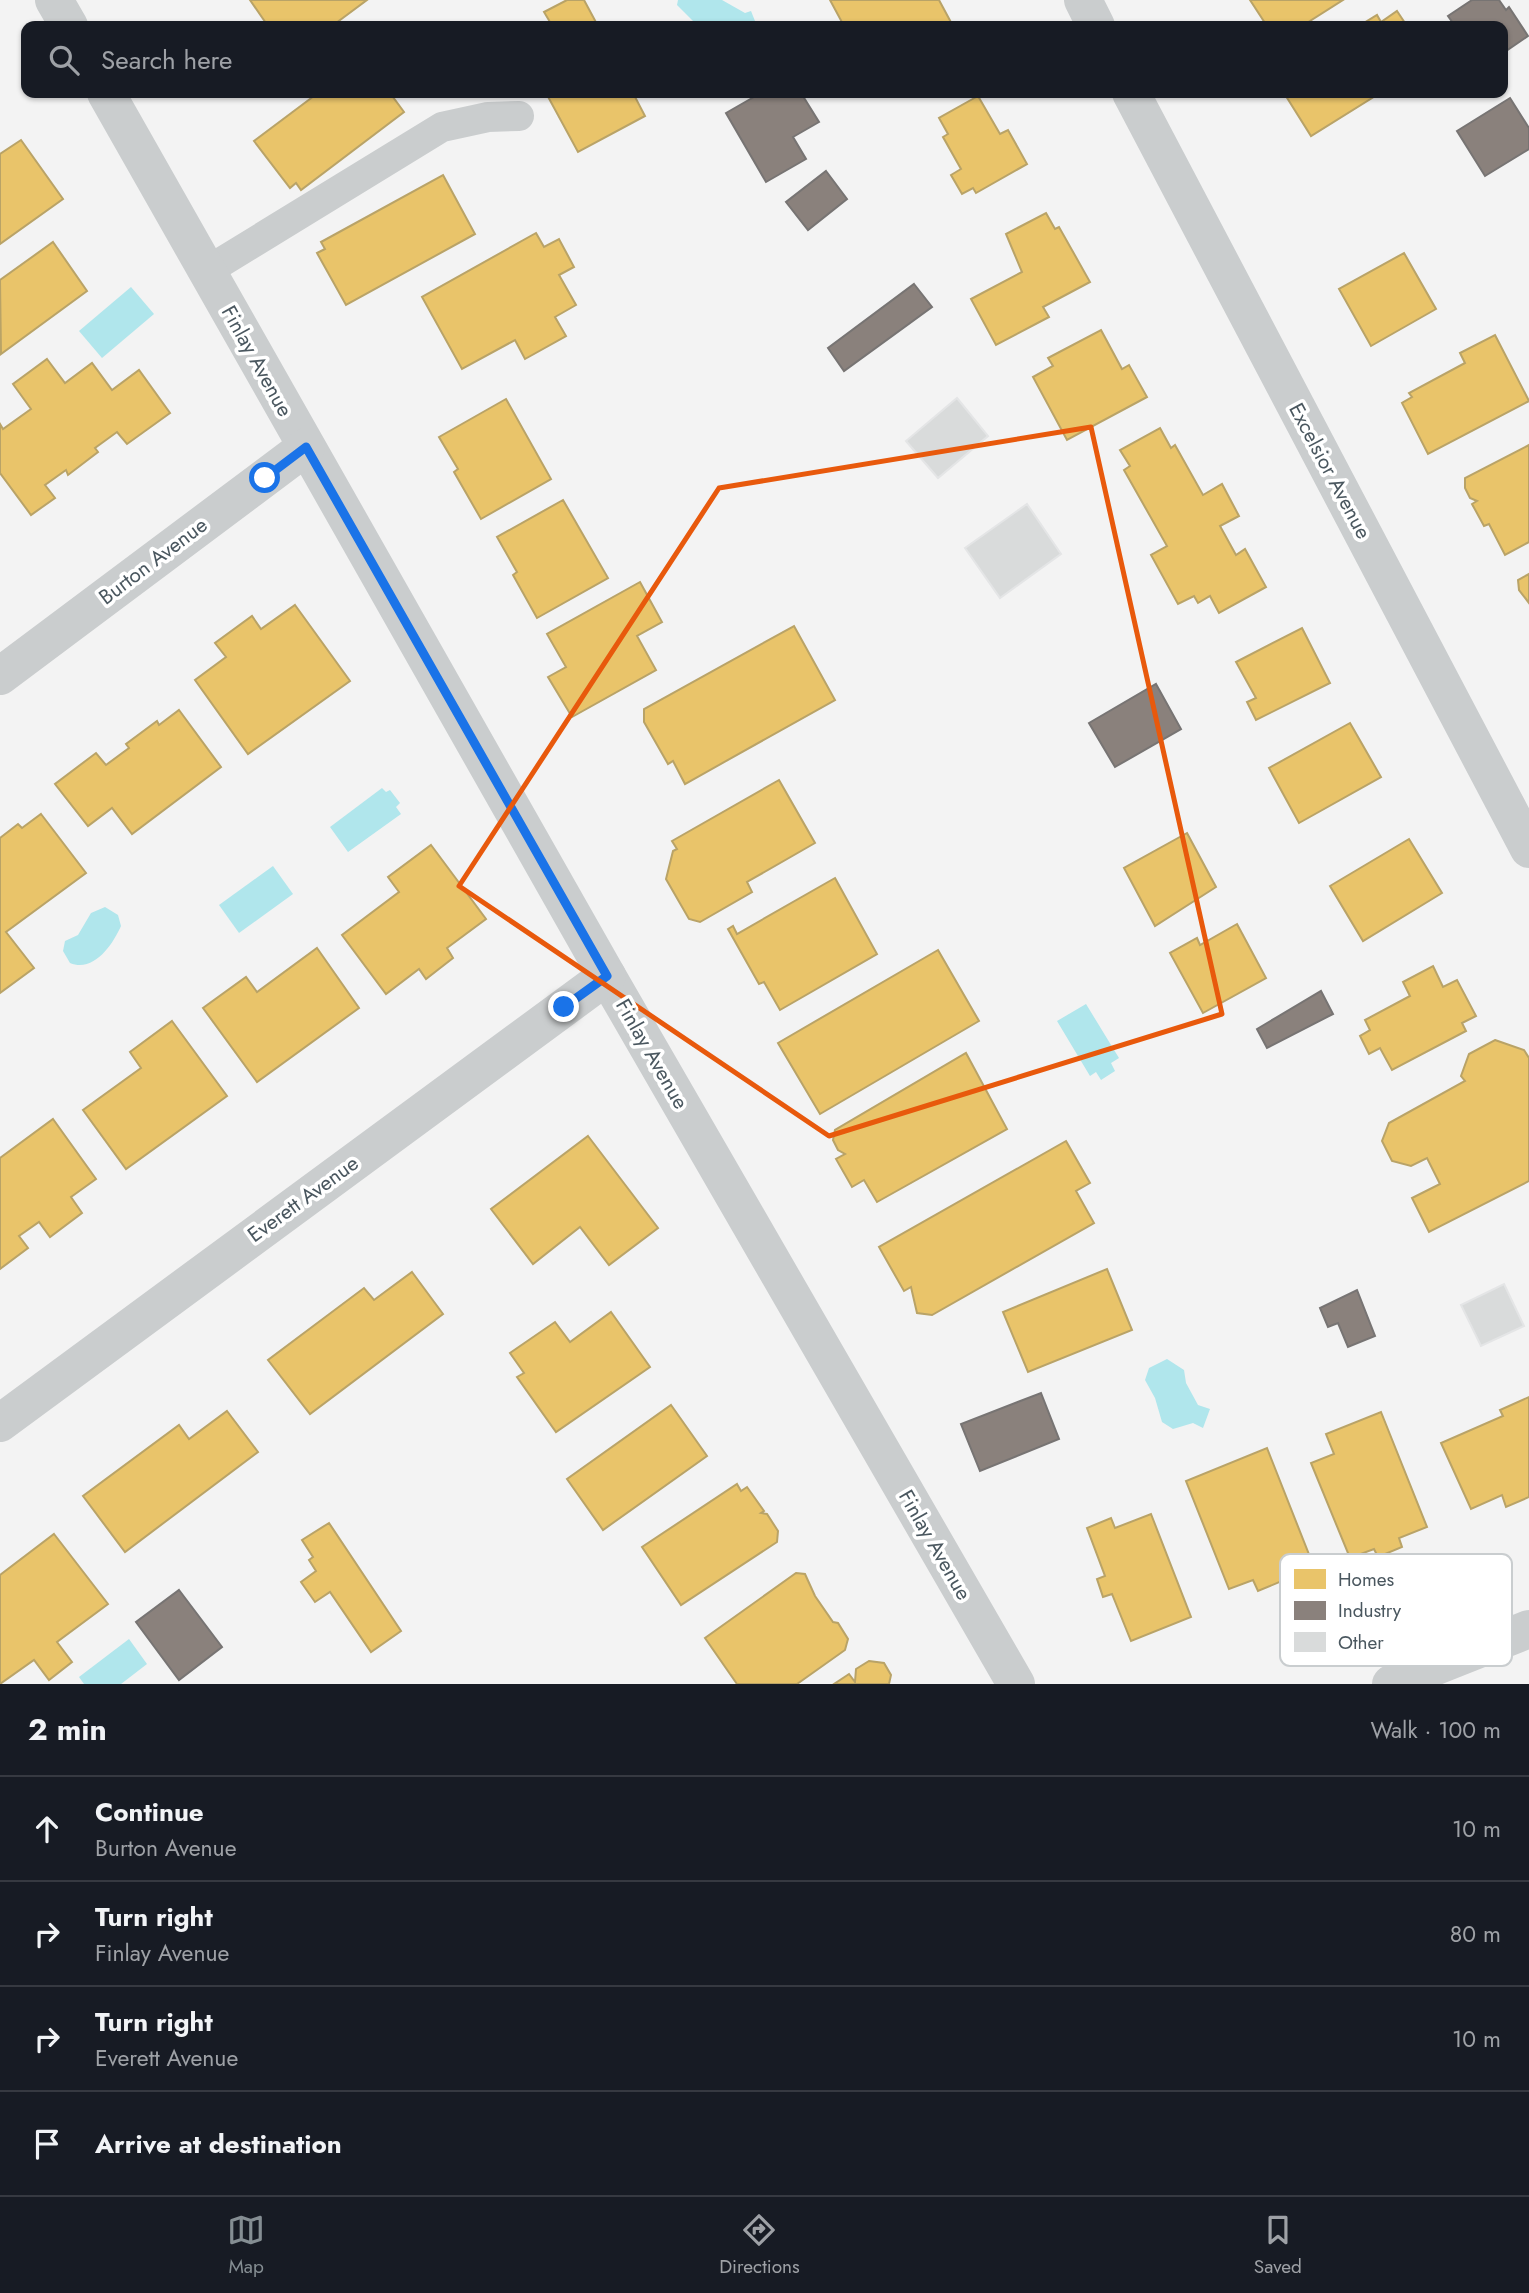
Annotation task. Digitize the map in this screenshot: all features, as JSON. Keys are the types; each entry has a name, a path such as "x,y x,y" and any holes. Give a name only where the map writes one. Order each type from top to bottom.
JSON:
{"street":[{"path":"54,0 66,21"},
{"path":"1083,0 1094,21"},
{"name":"Finlay Avenue","path":"109,98 607,976 1016,1684"},
{"name":"Excelsior Avenue","path":"1134,98 1529,849"},
{"name":"Burton Avenue","path":"0,676 306,447"},
{"name":"Everett Avenue","path":"0,1423 607,976"},
{"path":"1512,1636 1529,1629"},
{"path":"1391,1684 1436,1666"}],"lane":[{"path":"206,271 442,127 488,117 519,116"}],"highlighted area":[{"path":"1091,427 1222,1014 829,1136 459,886 719,488"}],"water":[{"path":"678,0 722,0 745,13 751,11 755,21 693,21 677,5"},
{"path":"131,287 154,314 102,358 79,331"},
{"path":"382,788 386,792 390,790 400,803 396,807 401,814 348,852 330,827"},
{"path":"273,866 293,894 239,933 219,905"},
{"path":"105,907 118,915 121,926 113,941 95,960 79,965 70,963 63,951 65,941 78,935 91,913"},
{"path":"1086,1004 1119,1058 1111,1063 1115,1071 1101,1080 1096,1072 1090,1076 1057,1021"},
{"path":"1167,1359 1184,1370 1186,1383 1198,1405 1210,1409 1203,1428 1193,1423 1173,1429 1162,1422 1155,1398 1145,1380 1149,1368"},
{"path":"129,1639 147,1664 121,1684 84,1684 79,1677"}],"building: Homes":[{"path":"250,0 367,0 339,21 265,21"},
{"path":"567,0 584,0 595,21 549,21 544,12"},
{"path":"830,0 939,0 950,21 841,21"},
{"path":"1250,0 1343,0 1310,21 1264,21"},
{"path":"1397,11 1404,21 1382,21"},
{"path":"1377,15 1380,21 1367,21"},
{"path":"311,98 394,98 404,112 301,190 296,183 290,188 254,141"},
{"path":"549,98 636,98 645,116 578,152"},
{"path":"979,98 1000,134 1008,130 1027,164 976,193 973,188 962,194 951,175 961,169 943,137 948,134 939,118"},
{"path":"1287,98 1372,98 1311,136"},
{"path":"21,140 63,199 0,244 0,154"},
{"path":"443,175 475,234 346,305 317,253 325,249 321,242"},
{"path":"1046,213 1055,229 1059,227 1090,282 1043,307 1049,317 996,345 971,299 1022,272 1006,234"},
{"path":"536,233 544,247 559,239 574,267 559,275 576,305 555,317 566,336 525,359 515,340 462,369 422,297"},
{"path":"53,242 87,291 1,354 0,280"},
{"path":"1404,253 1436,309 1371,346 1339,289"},
{"path":"1101,330 1122,369 1129,365 1147,397 1067,440 1033,377 1053,366 1048,358"},
{"path":"1495,335 1529,401 1428,454 1402,403 1412,397 1409,393 1465,363 1460,353"},
{"path":"47,359 65,383 92,363 112,390 139,370 170,413 127,444 117,432 95,448 98,452 68,475 66,470 45,485 55,498 31,515 0,473 0,424 3,429 31,409 13,384"},
{"path":"506,399 551,479 481,519 454,472 458,469 439,437"},
{"path":"1160,428 1171,448 1175,445 1203,495 1222,484 1239,516 1220,526 1236,555 1245,549 1266,587 1219,613 1210,596 1198,603 1194,596 1178,604 1151,555 1167,546 1124,470 1130,466 1120,450"},
{"path":"1529,445 1529,542 1505,555 1489,524 1484,526 1472,504 1477,501 1470,498 1465,488 1465,478"},
{"path":"563,500 608,578 537,618 513,575 517,572 497,537"},
{"path":"1529,574 1529,603 1519,590 1518,580"},
{"path":"640,582 662,622 637,636 656,670 572,717 548,677 566,667 547,634"},
{"path":"295,605 350,681 248,754 195,680 226,657 215,643 252,616 261,629"},
{"path":"794,626 835,700 685,784 673,761 668,764 644,722 644,709"},
{"path":"1302,628 1330,683 1256,720 1247,702 1256,698 1236,662"},
{"path":"179,710 221,767 132,834 112,808 88,826 55,784 96,753 106,765 129,748 126,744 157,721 159,725"},
{"path":"1350,723 1381,777 1299,823 1269,768"},
{"path":"779,780 815,843 747,882 752,892 700,922 689,919 666,879 673,851 677,849 672,841"},
{"path":"41,814 86,873 6,932 34,968 0,993 0,838 18,824 22,828"},
{"path":"1187,833 1216,887 1155,926 1124,868"},
{"path":"1409,839 1442,893 1363,941 1330,886"},
{"path":"431,845 486,919 447,948 453,958 426,979 419,969 386,994 342,935 399,892 388,877"},
{"path":"835,878 877,954 780,1010 764,982 759,984 728,929 733,926 737,934"},
{"path":"1237,924 1266,978 1203,1013 1170,953 1197,938 1200,945"},
{"path":"317,948 359,1008 257,1082 203,1008 246,977 257,992"},
{"path":"938,950 979,1021 820,1114 778,1043"},
{"path":"1433,966 1443,987 1457,980 1476,1016 1462,1023 1466,1031 1392,1070 1380,1048 1369,1054 1360,1036 1370,1030 1365,1020 1410,996 1403,982"},
{"path":"172,1021 227,1096 126,1169 83,1110 141,1068 130,1052"},
{"path":"1495,1040 1524,1050 1529,1058 1529,1181 1429,1232 1412,1198 1440,1184 1427,1158 1411,1166 1392,1161 1382,1141 1389,1123 1465,1081 1461,1076 1469,1054"},
{"path":"966,1053 1007,1129 877,1202 864,1180 852,1187 836,1159 845,1154 838,1150 833,1140 835,1130"},
{"path":"53,1119 96,1179 71,1197 82,1213 50,1237 39,1222 19,1236 28,1248 0,1269 0,1158"},
{"path":"588,1136 658,1228 609,1265 580,1227 533,1264 491,1209"},
{"path":"1066,1141 1090,1183 1076,1191 1094,1223 932,1315 917,1313 911,1287 904,1291 879,1247"},
{"path":"1107,1269 1132,1330 1028,1372 1003,1312"},
{"path":"412,1272 443,1314 310,1414 268,1360 364,1288 374,1300"},
{"path":"611,1312 650,1367 556,1432 517,1377 524,1373 510,1353 555,1322 570,1342"},
{"path":"1529,1397 1529,1497 1506,1507 1502,1495 1471,1509 1441,1443 1503,1416 1500,1410"},
{"path":"671,1405 707,1456 603,1530 567,1479"},
{"path":"227,1411 258,1452 125,1552 83,1496 179,1425 189,1439"},
{"path":"1381,1412 1427,1527 1399,1538 1402,1547 1385,1554 1376,1554 1374,1549 1361,1554 1348,1554 1311,1463 1334,1454 1326,1434"},
{"path":"1267,1448 1309,1554 1280,1554 1280,1582 1258,1591 1253,1580 1229,1589 1186,1481"},
{"path":"737,1484 741,1491 747,1487 764,1511 761,1513 767,1514 778,1531 777,1542 681,1605 642,1547"},
{"path":"1151,1514 1191,1617 1131,1641 1112,1594 1103,1597 1097,1579 1105,1576 1087,1528 1111,1518 1115,1528"},
{"path":"329,1523 401,1631 371,1652 330,1592 315,1602 301,1582 316,1571 309,1560 313,1557 302,1540"},
{"path":"54,1534 108,1604 57,1642 72,1662 49,1680 34,1660 0,1684 0,1575"},
{"path":"796,1573 805,1574 815,1596 833,1622 838,1623 848,1639 845,1650 797,1684 737,1684 705,1638"},
{"path":"869,1661 884,1663 891,1675 889,1684 834,1684 849,1674 855,1682 856,1669"}],"building: Industry":[{"path":"1472,0 1499,0 1506,10 1509,7 1528,36 1508,50 1508,21 1452,21 1448,16"},
{"path":"752,98 804,98 819,122 793,137 806,159 766,182 726,113"},
{"path":"1510,98 1529,128 1529,149 1485,176 1457,131"},
{"path":"826,171 847,199 808,230 786,202"},
{"path":"914,284 932,307 844,371 828,348"},
{"path":"1156,684 1181,729 1115,767 1089,723"},
{"path":"1321,991 1333,1014 1267,1048 1257,1029"},
{"path":"1357,1290 1375,1336 1348,1347 1338,1323 1328,1327 1320,1308"},
{"path":"1041,1393 1059,1439 980,1471 961,1424"},
{"path":"179,1590 222,1647 179,1680 136,1622"}],"building: Other":[{"path":"957,398 988,436 938,478 906,441"},
{"path":"1027,504 1061,554 1000,598 965,548"},
{"path":"1504,1284 1524,1326 1481,1346 1461,1305"}],"route":[{"path":"265,478 306,447 607,976 564,1007"}]}
